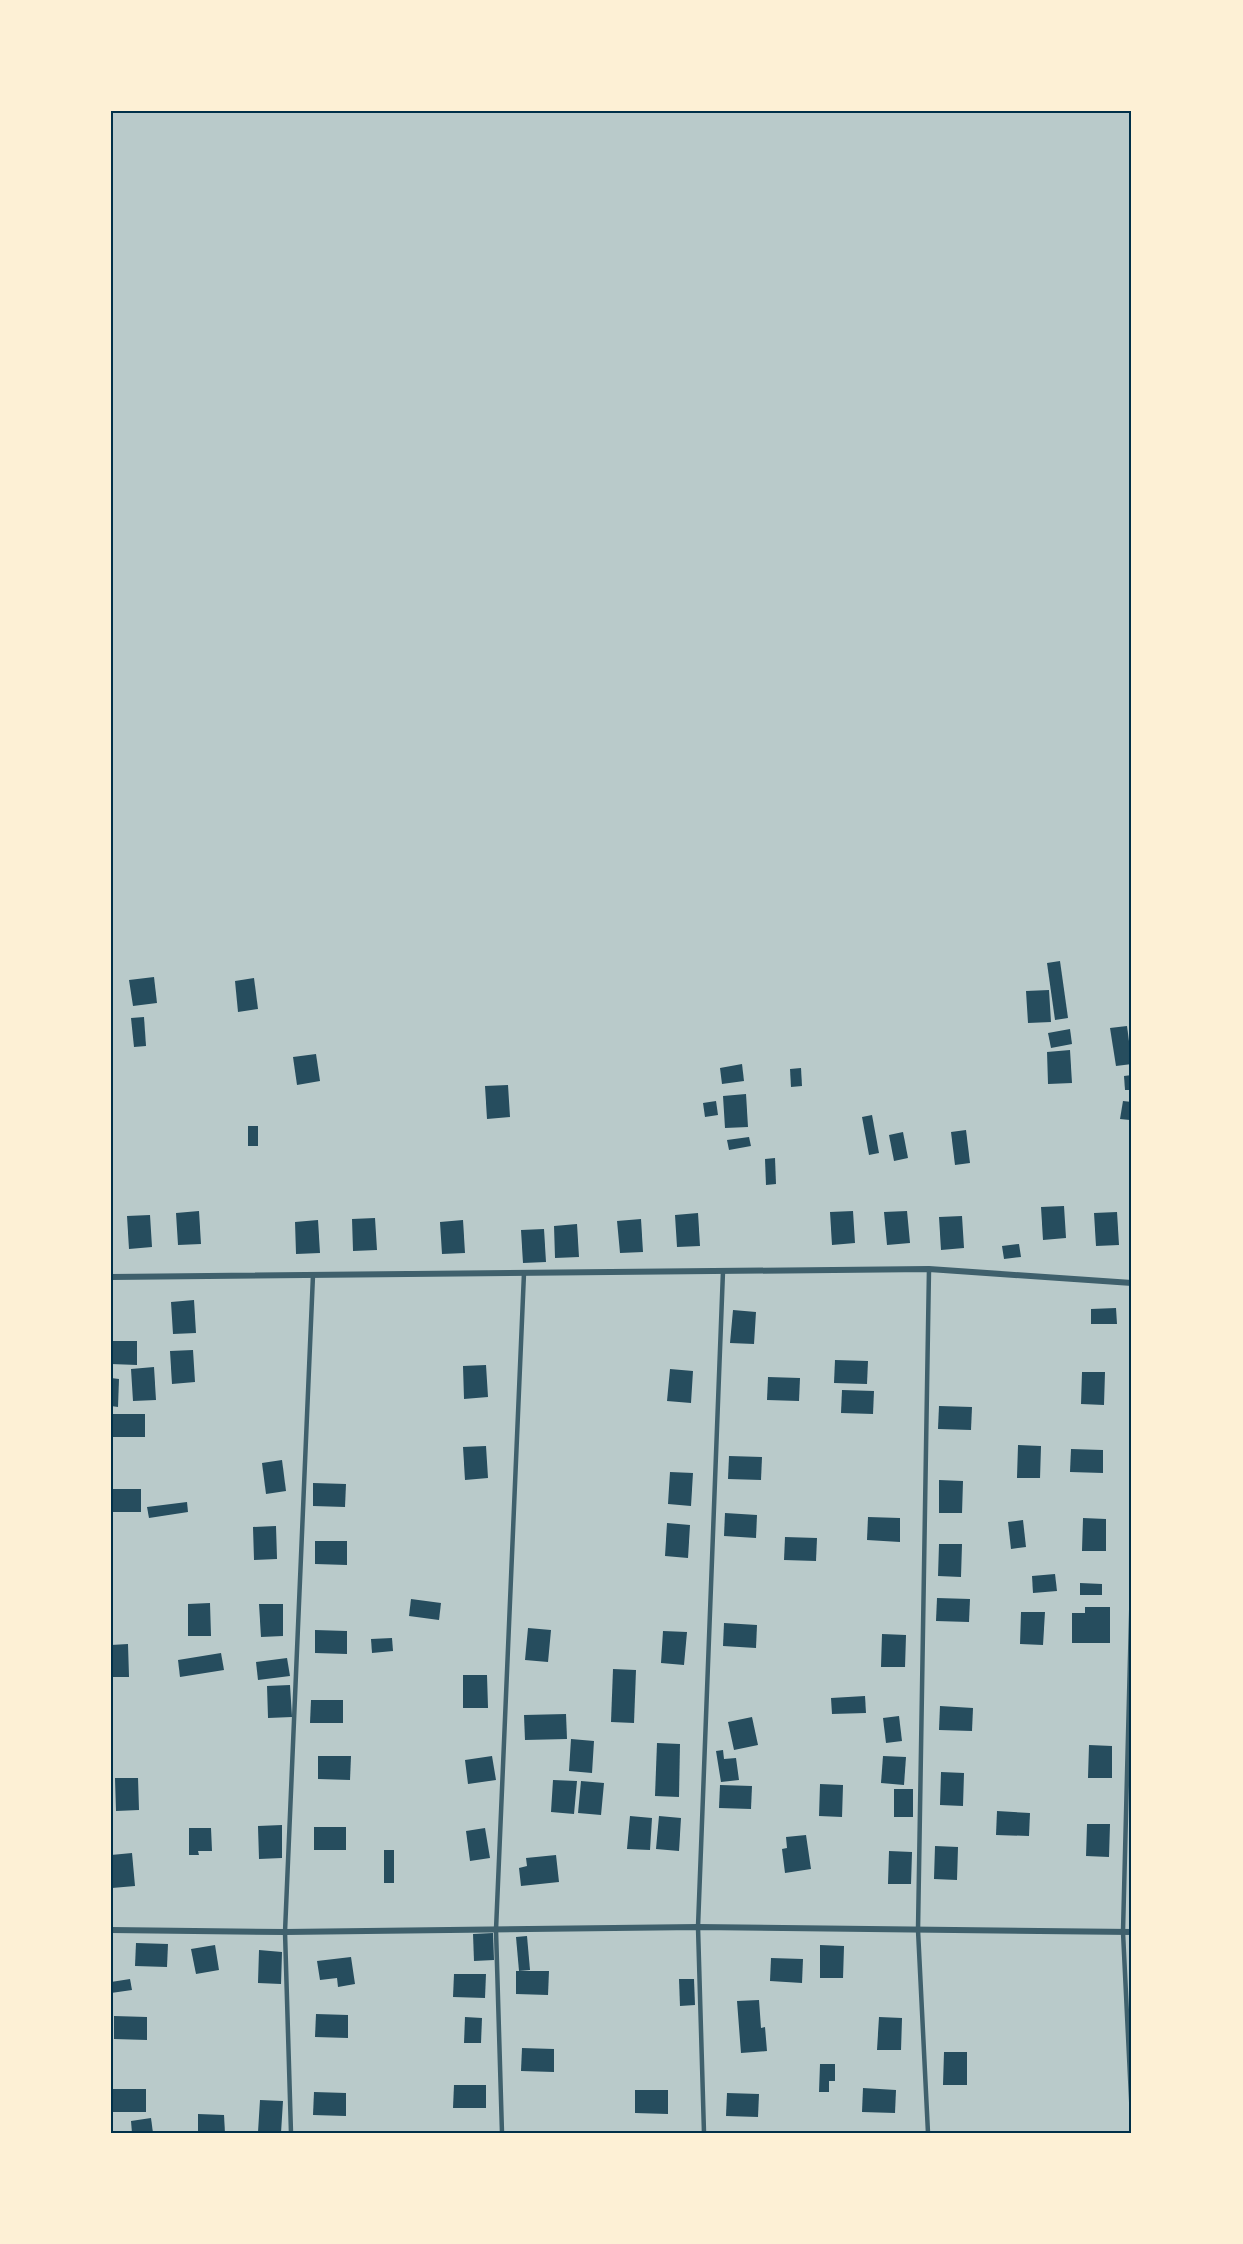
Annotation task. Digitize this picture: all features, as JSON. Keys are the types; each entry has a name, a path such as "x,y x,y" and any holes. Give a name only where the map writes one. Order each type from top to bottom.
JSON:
{"street":[{"path":"111,1277 929,1269 1132,1283"},
{"path":"111,1930 285,1932 698,1927 1132,1932"}],"lane":[{"path":"927,2133 918,1930 929,1269"},
{"path":"704,2133 698,1927 723,1271"},
{"path":"502,2133 496,1930 524,1273"},
{"path":"291,2133 285,1932 312,1275"},
{"path":"1132,1580 1123,1932 1132,2118"}],"shaded area":[{"path":"111,111 1132,111 1132,2133 111,2133"}],"building":[{"path":"1060,961 1068,1018 1055,1020 1047,963"},
{"path":"154,977 157,1003 133,1006 129,980"},
{"path":"254,978 258,1009 238,1012 235,981"},
{"path":"1049,990 1051,1022 1028,1023 1026,991"},
{"path":"144,1017 146,1046 134,1047 131,1018"},
{"path":"1127,1026 1132,1064 1116,1066 1110,1028"},
{"path":"1070,1029 1072,1044 1051,1048 1048,1033"},
{"path":"1070,1050 1072,1083 1048,1084 1047,1052"},
{"path":"316,1054 320,1081 297,1085 293,1057"},
{"path":"742,1064 744,1081 722,1084 720,1068"},
{"path":"801,1068 802,1086 791,1087 790,1069"},
{"path":"1132,1075 1132,1090 1125,1090 1124,1076"},
{"path":"508,1085 510,1117 487,1119 485,1086"},
{"path":"746,1094 748,1127 725,1128 723,1096"},
{"path":"716,1101 718,1115 705,1117 703,1103"},
{"path":"1123,1101 1132,1102 1130,1120 1120,1119"},
{"path":"872,1115 879,1153 869,1155 862,1117"},
{"path":"248,1126 258,1126 258,1146 248,1146"},
{"path":"966,1130 970,1163 955,1165 951,1132"},
{"path":"903,1132 908,1158 894,1161 889,1135"},
{"path":"749,1137 751,1146 729,1150 727,1140"},
{"path":"775,1158 776,1184 766,1185 765,1159"},
{"path":"1064,1206 1066,1238 1043,1240 1041,1207"},
{"path":"199,1211 201,1244 178,1245 176,1213"},
{"path":"853,1211 855,1243 832,1245 830,1212"},
{"path":"907,1211 910,1243 887,1245 884,1212"},
{"path":"1117,1212 1119,1245 1096,1246 1094,1213"},
{"path":"698,1213 700,1246 677,1247 675,1215"},
{"path":"150,1215 152,1247 129,1249 127,1216"},
{"path":"962,1216 964,1248 941,1250 939,1217"},
{"path":"375,1218 377,1250 353,1251 352,1219"},
{"path":"641,1219 643,1252 620,1253 617,1221"},
{"path":"318,1220 320,1253 296,1254 295,1222"},
{"path":"463,1220 465,1253 442,1254 440,1222"},
{"path":"577,1224 579,1257 555,1258 554,1226"},
{"path":"544,1229 546,1262 523,1263 521,1230"},
{"path":"1019,1244 1021,1257 1004,1259 1002,1246"},
{"path":"194,1300 196,1333 173,1334 171,1302"},
{"path":"1116,1308 1117,1324 1091,1324 1091,1309"},
{"path":"733,1310 756,1312 754,1344 730,1343"},
{"path":"111,1341 137,1341 137,1365 111,1364"},
{"path":"193,1350 195,1382 172,1384 170,1351"},
{"path":"835,1360 868,1361 867,1384 834,1383"},
{"path":"486,1365 488,1397 464,1399 463,1366"},
{"path":"154,1367 156,1400 133,1401 131,1369"},
{"path":"670,1369 693,1371 691,1403 667,1401"},
{"path":"1082,1372 1105,1372 1104,1405 1081,1404"},
{"path":"768,1377 800,1378 799,1401 767,1400"},
{"path":"111,1378 119,1379 118,1407 111,1406"},
{"path":"842,1390 874,1391 873,1414 841,1413"},
{"path":"939,1406 972,1407 971,1430 938,1429"},
{"path":"112,1414 145,1414 145,1437 112,1437"},
{"path":"1018,1445 1041,1446 1040,1478 1017,1478"},
{"path":"486,1446 488,1478 465,1480 463,1447"},
{"path":"1071,1449 1103,1450 1103,1473 1070,1472"},
{"path":"729,1456 762,1457 761,1480 728,1479"},
{"path":"282,1460 286,1491 266,1494 262,1463"},
{"path":"670,1472 693,1473 691,1506 668,1504"},
{"path":"939,1480 963,1481 962,1513 939,1513"},
{"path":"313,1483 346,1484 345,1507 313,1506"},
{"path":"111,1489 141,1489 141,1512 111,1512"},
{"path":"187,1502 188,1512 149,1518 147,1507"},
{"path":"725,1513 757,1515 756,1538 724,1536"},
{"path":"868,1517 900,1518 900,1542 867,1540"},
{"path":"1083,1518 1106,1519 1106,1551 1082,1551"},
{"path":"1023,1520 1026,1547 1011,1549 1008,1522"},
{"path":"667,1523 690,1525 688,1558 665,1556"},
{"path":"276,1526 277,1559 254,1560 253,1527"},
{"path":"785,1537 817,1538 816,1561 784,1560"},
{"path":"315,1541 347,1541 347,1565 315,1564"},
{"path":"939,1544 962,1544 961,1577 938,1576"},
{"path":"1055,1574 1057,1591 1033,1593 1032,1576"},
{"path":"1080,1583 1102,1584 1102,1595 1080,1595"},
{"path":"937,1598 970,1599 969,1622 936,1621"},
{"path":"411,1599 441,1603 439,1620 409,1616"},
{"path":"210,1603 211,1636 188,1636 188,1604"},
{"path":"259,1604 283,1604 283,1636 261,1637"},
{"path":"1085,1607 1110,1607 1110,1643 1072,1643 1072,1613 1085,1613"},
{"path":"1021,1612 1045,1612 1043,1645 1020,1644"},
{"path":"724,1623 757,1625 756,1648 723,1646"},
{"path":"528,1628 551,1630 548,1662 525,1660"},
{"path":"315,1630 347,1631 347,1654 315,1653"},
{"path":"663,1631 687,1632 684,1665 661,1663"},
{"path":"882,1634 906,1635 905,1667 881,1667"},
{"path":"392,1638 393,1651 372,1653 371,1639"},
{"path":"128,1644 129,1677 111,1677 111,1645"},
{"path":"221,1653 224,1670 180,1677 178,1660"},
{"path":"287,1658 290,1676 258,1680 256,1662"},
{"path":"613,1669 636,1670 634,1723 611,1722"},
{"path":"463,1675 487,1675 488,1708 463,1708"},
{"path":"290,1685 292,1717 268,1718 267,1686"},
{"path":"865,1696 866,1713 832,1714 831,1698"},
{"path":"311,1700 343,1700 343,1723 310,1723"},
{"path":"940,1706 973,1708 972,1731 939,1730"},
{"path":"566,1714 567,1739 525,1740 524,1715"},
{"path":"899,1716 902,1741 886,1743 883,1718"},
{"path":"752,1717 758,1745 734,1750 728,1722"},
{"path":"571,1739 594,1741 592,1773 569,1771"},
{"path":"657,1743 680,1744 679,1797 655,1796"},
{"path":"1089,1745 1112,1746 1112,1778 1088,1778"},
{"path":"723,1750 724,1759 736,1758 739,1780 721,1782 716,1751"},
{"path":"318,1756 351,1756 350,1780 318,1779"},
{"path":"492,1756 496,1780 468,1784 465,1760"},
{"path":"883,1756 906,1757 904,1785 881,1783"},
{"path":"941,1772 964,1773 963,1806 940,1805"},
{"path":"115,1778 138,1778 139,1810 116,1811"},
{"path":"553,1780 577,1781 574,1814 551,1812"},
{"path":"581,1781 604,1783 601,1815 578,1813"},
{"path":"820,1784 843,1785 842,1817 819,1816"},
{"path":"720,1785 752,1786 751,1809 719,1808"},
{"path":"894,1789 913,1789 913,1817 894,1817"},
{"path":"997,1811 1030,1813 1029,1836 996,1835"},
{"path":"630,1816 652,1818 650,1850 627,1849"},
{"path":"659,1816 681,1818 679,1851 656,1849"},
{"path":"1087,1824 1110,1824 1109,1857 1086,1856"},
{"path":"282,1825 282,1858 259,1859 258,1826"},
{"path":"314,1827 346,1827 346,1850 314,1850"},
{"path":"189,1828 211,1828 212,1851 198,1851 199,1855 189,1855"},
{"path":"485,1828 490,1858 470,1861 466,1831"},
{"path":"806,1835 811,1869 785,1873 782,1849 787,1848 786,1837"},
{"path":"935,1846 958,1847 957,1880 934,1879"},
{"path":"384,1850 394,1850 394,1883 384,1883"},
{"path":"889,1851 912,1852 911,1884 888,1884"},
{"path":"132,1853 135,1886 112,1888 111,1855"},
{"path":"556,1855 559,1882 521,1886 519,1868 527,1866 526,1858"},
{"path":"493,1933 494,1960 474,1961 473,1934"},
{"path":"527,1936 530,1970 519,1971 516,1937"},
{"path":"136,1943 168,1944 167,1967 135,1966"},
{"path":"215,1945 219,1970 196,1974 191,1949"},
{"path":"820,1945 844,1946 843,1978 820,1978"},
{"path":"259,1950 282,1952 281,1984 258,1983"},
{"path":"351,1957 355,1984 338,1987 337,1978 320,1980 317,1961"},
{"path":"771,1958 803,1959 802,1983 770,1981"},
{"path":"516,1971 549,1971 548,1995 516,1994"},
{"path":"454,1974 486,1974 485,1998 453,1997"},
{"path":"130,1979 132,1990 111,1993 111,1982"},
{"path":"679,1979 694,1979 695,2005 680,2006"},
{"path":"759,2000 761,2028 765,2027 767,2051 741,2053 737,2001"},
{"path":"316,2014 348,2015 348,2038 315,2037"},
{"path":"114,2016 147,2017 147,2040 114,2039"},
{"path":"465,2017 482,2018 481,2043 464,2043"},
{"path":"879,2017 902,2018 901,2050 877,2050"},
{"path":"522,2048 554,2049 554,2072 521,2071"},
{"path":"944,2052 967,2052 967,2085 943,2085"},
{"path":"820,2064 835,2064 835,2081 829,2081 829,2092 819,2092"},
{"path":"454,2085 486,2085 486,2108 453,2108"},
{"path":"863,2088 896,2090 895,2113 862,2112"},
{"path":"113,2089 146,2089 146,2112 113,2112"},
{"path":"635,2090 668,2090 668,2114 635,2113"},
{"path":"314,2092 346,2093 346,2116 313,2115"},
{"path":"727,2093 759,2094 758,2117 726,2116"},
{"path":"260,2100 283,2101 281,2133 258,2132"},
{"path":"198,2114 224,2115 225,2133 198,2133"},
{"path":"151,2118 153,2133 132,2133 131,2121"},
{"path":"517,2131 533,2131 533,2133 517,2133"}]}
